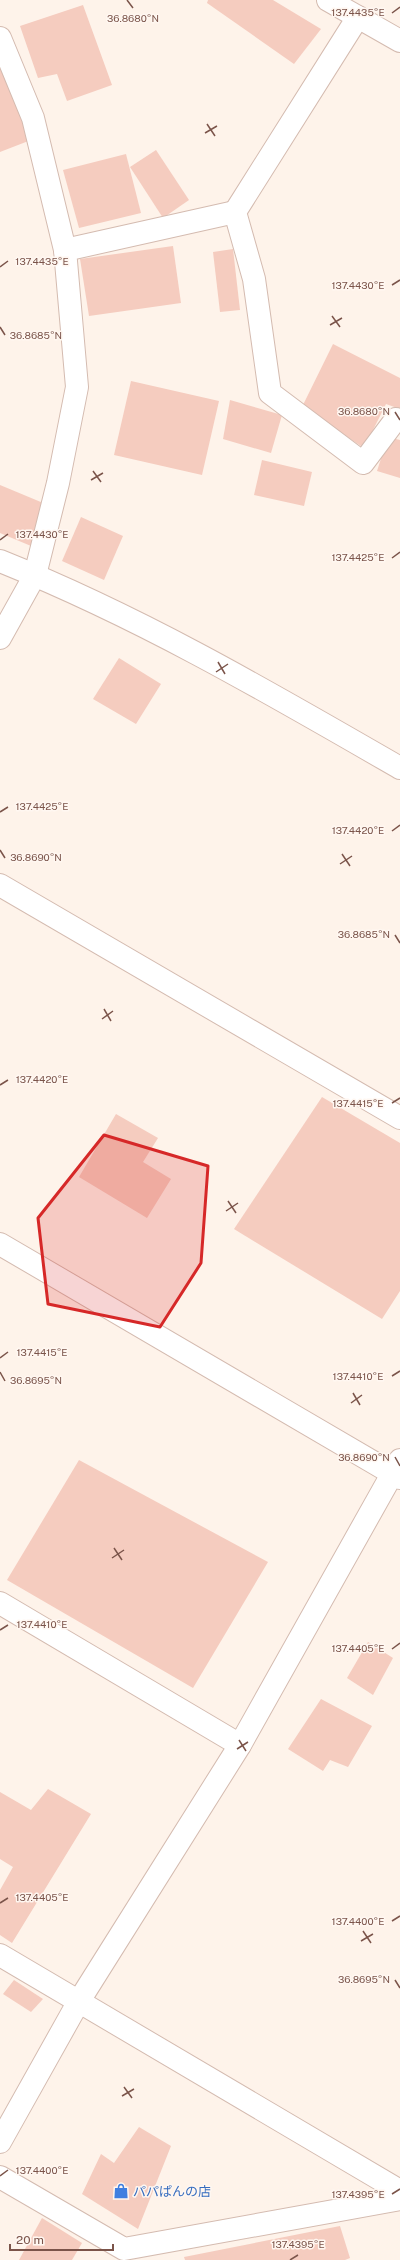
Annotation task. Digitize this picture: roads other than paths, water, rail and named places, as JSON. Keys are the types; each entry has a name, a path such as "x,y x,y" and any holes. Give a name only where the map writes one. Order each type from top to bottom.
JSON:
{"street":[{"path":"328,0 400,41"},
{"path":"65,250 235,212 358,17"},
{"path":"0,38 33,118 65,250 78,387 58,483 35,575 0,638"},
{"path":"235,212 254,279 270,393 363,463 396,419 400,420"},
{"path":"0,561 35,575 216,662 400,768"},
{"path":"0,885 400,1118"},
{"path":"0,1244 397,1470 240,1745 79,2001 0,2142"},
{"path":"0,1602 240,1745"},
{"path":"0,1955 400,2191"},
{"path":"0,2177 124,2249 400,2199"}],"place":[{"name":"パパぱんの店","path":"121,2191"}]}
